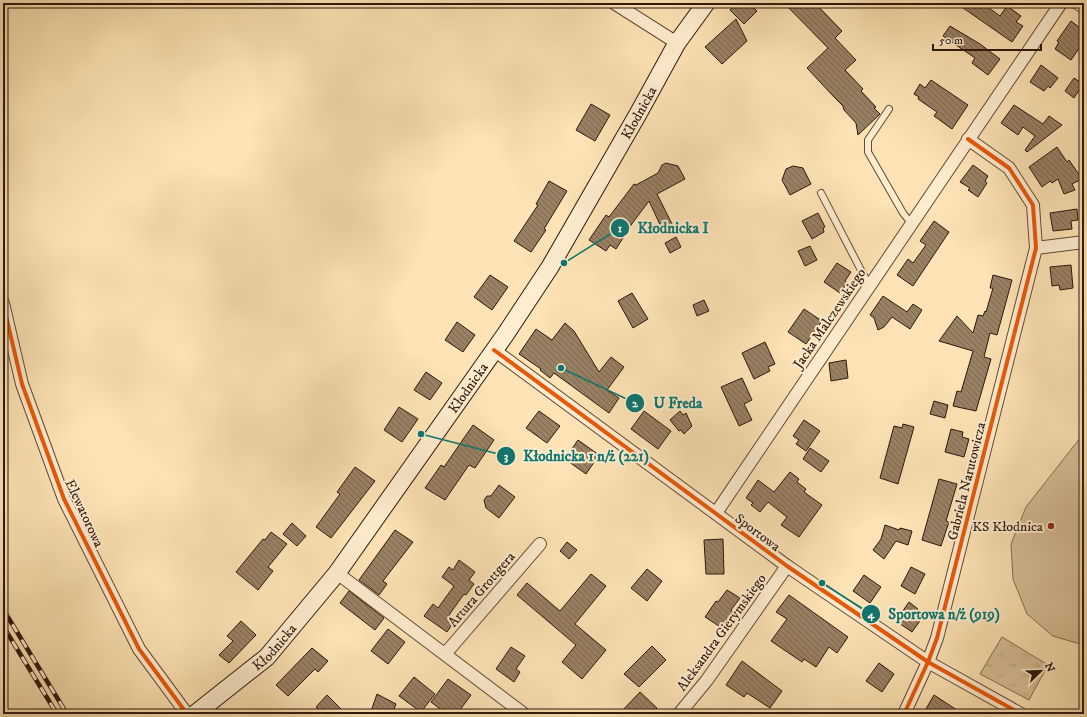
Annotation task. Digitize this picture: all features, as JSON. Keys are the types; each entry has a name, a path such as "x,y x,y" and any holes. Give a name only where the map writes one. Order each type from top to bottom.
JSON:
{"main road":[{"name":"Kłodnicka","path":"195,714 267,657 337,573 494,350 550,267 677,43 706,3"}],"street":[{"path":"614,3 677,43"},
{"name":"Jacka Malczewskiego","path":"716,513 1061,3"},
{"path":"1077,3 1084,7"},
{"path":"968,139 1009,168 1033,205 1036,248 1084,242"},
{"name":"Gabriela Narutowicza","path":"904,714 938,638 1036,248"},
{"name":"Elewatorowa","path":"3,303 22,384 64,499 139,649 187,714"},
{"name":"Sportowa","path":"494,350 787,566 928,662 1021,714"},
{"name":"Artura Grottgera","path":"445,654 540,544"},
{"name":"Aleksandra Gierymskiego","path":"679,714 707,680 787,566"},
{"path":"337,573 524,714"}],"lane":[{"path":"889,109 868,140 868,152 903,213 911,223"},
{"path":"821,193 864,276 870,284"}],"green space":[{"name":"KS Kłodnica","path":"1084,433 1084,644 1080,644 1053,636 1027,614 1013,579 1011,544 1026,507"},
{"path":"1002,637 1048,665 1029,700 980,674"}],"building":[{"path":"738,3 749,3 757,11 744,24 730,10"},
{"path":"784,3 815,3 842,31 835,38 856,60 845,70 863,89 861,91 876,107 874,108 880,114 858,135 856,123 844,110 843,106 807,68 828,48"},
{"path":"956,3 982,3 1000,16 1007,6 1021,16 1016,22 1023,26 1012,42"},
{"path":"736,19 747,41 722,64 705,47"},
{"path":"1071,21 1084,31 1084,41 1071,60 1055,49 1059,42 1057,41"},
{"path":"950,26 980,44 1000,59 988,75 972,63 975,58 943,36"},
{"path":"1041,65 1058,78 1050,88 1048,86 1044,91 1030,82"},
{"path":"1074,78 1083,84 1074,98 1065,91"},
{"path":"931,80 968,105 952,129 934,116 937,112 918,99 919,97 914,94 920,84 925,88"},
{"path":"591,104 610,115 595,141 576,130"},
{"path":"1014,105 1043,124 1049,116 1062,125 1027,152 1025,150 1035,136 1023,127 1018,135 1001,123"},
{"path":"1057,147 1067,162 1069,160 1082,179 1072,184 1075,190 1064,194 1058,179 1052,183 1050,181 1042,187 1029,167"},
{"path":"666,163 678,166 685,179 657,194 672,224 662,229 649,201 622,237 623,238 616,249 610,245 606,251 589,240 606,215 609,217 634,184 636,185 658,173 662,165"},
{"path":"973,165 988,176 985,181 987,183 978,197 968,190 970,188 960,182"},
{"path":"793,166 803,168 811,184 790,195 782,180 786,169"},
{"path":"549,181 567,191 544,229 546,230 531,252 514,241 538,205 536,204"},
{"path":"1077,209 1078,220 1071,221 1072,229 1053,231 1050,213"},
{"path":"818,213 825,227 823,228 824,232 812,239 802,221"},
{"path":"934,221 949,232 913,286 897,275 908,259 913,263 926,245 920,241"},
{"path":"676,237 681,247 670,253 665,243"},
{"path":"810,246 817,260 805,266 798,251"},
{"path":"837,263 851,272 845,281 847,283 840,293 824,282"},
{"path":"1071,265 1073,288 1060,290 1059,285 1052,286 1050,267"},
{"path":"490,275 508,287 492,310 474,297"},
{"path":"993,275 1012,280 997,335 990,333 984,357 991,359 976,411 953,406 957,391 961,392 973,351 939,341 957,316 973,333 978,315 983,316 985,311 986,312 993,288 990,288"},
{"path":"632,293 648,319 633,328 618,301"},
{"path":"883,296 907,312 913,304 922,310 910,329 892,317 884,327 878,330 874,318 870,315"},
{"path":"704,300 709,311 697,316 693,305"},
{"path":"804,309 822,321 806,344 788,332"},
{"path":"457,322 475,335 463,352 445,340"},
{"path":"565,323 574,331 599,372 611,357 624,367 607,390 619,398 609,413 554,373 550,378 540,370 541,369 519,354 536,329 552,340"},
{"path":"765,342 775,364 768,367 770,371 754,379 742,353"},
{"path":"846,360 848,378 831,381 829,363"},
{"path":"426,372 442,383 430,400 414,390"},
{"path":"742,378 752,400 744,404 752,420 739,426 721,387"},
{"path":"934,401 948,405 945,418 930,414"},
{"path":"399,407 418,419 402,442 384,430"},
{"path":"539,411 560,426 547,443 526,428"},
{"path":"644,411 671,431 658,449 631,429"},
{"path":"680,411 683,415 686,413 692,426 684,434 681,430 679,431 670,420"},
{"path":"804,420 820,431 806,451 796,444 799,440 793,436"},
{"path":"903,424 914,427 898,484 880,478 894,426 902,428"},
{"path":"473,425 494,440 475,468 469,465 445,500 425,488 441,465 444,467"},
{"path":"951,429 963,432 962,437 969,439 964,457 945,452"},
{"path":"578,440 599,455 586,474 565,459"},
{"path":"810,448 829,461 821,472 803,459"},
{"path":"355,467 375,481 331,538 316,527 340,494 337,492"},
{"path":"790,472 799,479 797,482 806,489 804,492 822,505 799,537 781,525 787,517 768,502 760,512 751,505 753,503 746,498 758,480 774,492"},
{"path":"939,479 957,484 946,521 949,522 941,546 922,540"},
{"path":"499,485 515,497 499,518 486,508 484,500 487,496 491,496"},
{"path":"292,523 306,536 297,546 283,534"},
{"path":"885,525 899,530 900,528 912,531 908,545 896,541 884,559 873,550 881,539"},
{"path":"395,530 413,542 383,581 387,584 379,595 359,580"},
{"path":"271,532 287,544 268,567 273,571 258,590 236,572 263,539 265,540"},
{"path":"723,539 724,574 706,574 704,540"},
{"path":"567,542 577,550 569,559 560,551"},
{"path":"459,560 475,572 469,580 474,584 466,595 464,594 449,615 455,620 447,632 424,616 433,604 438,608 454,586 442,577 449,567 453,570"},
{"path":"911,567 925,574 915,594 901,586"},
{"path":"647,569 662,581 647,601 631,588"},
{"path":"591,574 606,586 575,624 606,650 582,679 562,662 576,645 517,595 527,583 560,611"},
{"path":"864,575 881,587 870,603 853,591"},
{"path":"727,590 740,598 731,610 733,612 722,628 705,617 716,601 718,602"},
{"path":"349,591 384,618 375,630 340,603"},
{"path":"789,595 848,637 837,653 829,647 816,667 804,659 802,662 771,641 787,619 776,612"},
{"path":"909,602 918,609 915,613 922,618 912,632 896,621"},
{"path":"241,621 256,635 229,663 219,655 233,641 227,636"},
{"path":"388,629 405,642 388,664 371,651"},
{"path":"652,646 666,660 639,687 624,674"},
{"path":"511,647 525,656 516,669 520,672 514,682 496,669"},
{"path":"312,648 328,661 318,672 315,669 288,696 276,685"},
{"path":"742,661 782,691 770,708 747,693 744,697 726,685"},
{"path":"879,663 894,674 882,692 866,681"},
{"path":"414,677 435,694 421,712 399,696"},
{"path":"448,679 471,695 457,714 447,714 431,702"},
{"path":"640,692 657,708 651,714 619,714"},
{"path":"377,694 396,704 392,714 370,714"},
{"path":"327,695 346,714 324,714 316,707"},
{"path":"934,695 963,714 923,714"}],"railway":[{"path":"3,609 67,714"},
{"path":"3,626 57,714"}],"cycle path":[{"path":"904,714 928,662 937,638 1036,248 1033,205 1009,168 968,139"},
{"path":"3,303 22,384 64,499 139,649 187,714"},
{"path":"494,350 787,566 928,662 1021,714"}],"place":[{"name":"Kłodnicka I","path":"564,263"},
{"name":"U Freda","path":"561,368"},
{"name":"Kłodnicka 1 n/ż (221)","path":"421,434"},
{"name":"KS Kłodnica","path":"1051,526"},
{"name":"Sportowa n/ż (919)","path":"822,583"}]}
